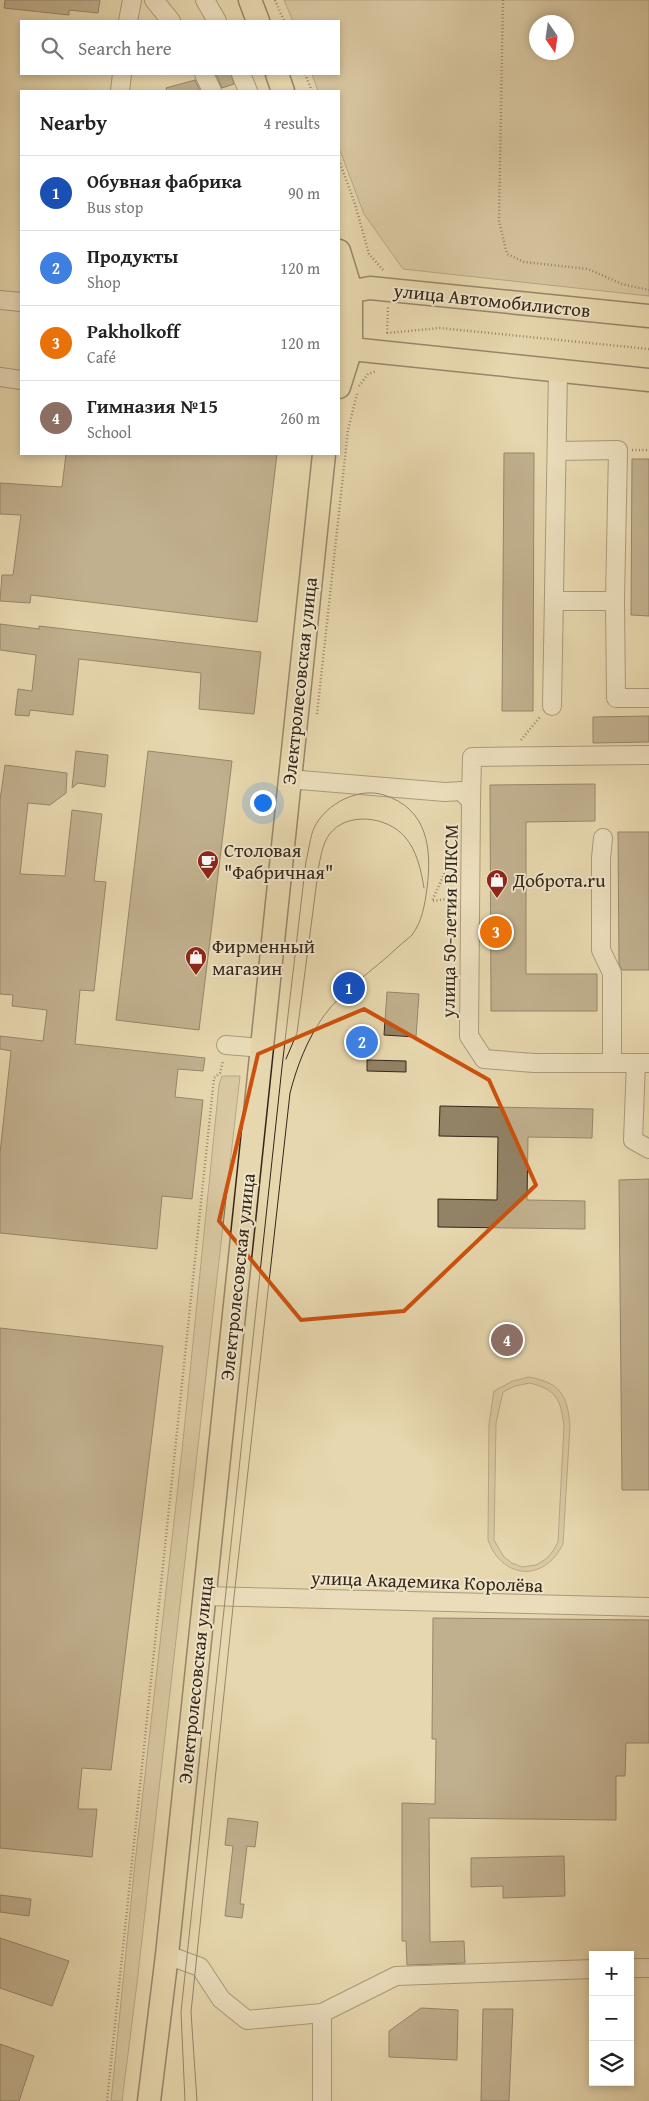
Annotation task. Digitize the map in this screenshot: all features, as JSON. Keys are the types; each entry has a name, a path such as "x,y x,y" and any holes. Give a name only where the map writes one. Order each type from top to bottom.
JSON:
{"main road":[{"path":"239,0 246,20"},
{"path":"250,0 258,20"},
{"path":"262,75 268,90"},
{"path":"277,75 283,90"},
{"path":"340,259 345,295 345,348 340,380"},
{"name":"улица Автомобилистов","path":"345,295 370,288 649,316"},
{"path":"345,348 558,372 649,380"},
{"name":"Электролесовская улица","path":"149,2101 167,1955 262,1048 288,779 324,455"}],"street":[{"path":"154,0 170,20"},
{"path":"205,0 216,20"},
{"path":"128,20 134,1"},
{"path":"120,90 122,75"},
{"path":"204,75 212,90"},
{"path":"241,75 248,90"},
{"path":"0,300 20,302"},
{"path":"552,706 558,372"},
{"path":"0,377 20,380"},
{"path":"557,451 618,450 615,601 616,698 649,698"},
{"path":"554,601 615,601"},
{"path":"471,801 472,757 649,755"},
{"name":"улица 50-летия ВЛКСМ","path":"288,779 445,792 461,791 471,801 469,1036 484,1059 534,1063 643,1063"},
{"path":"603,838 601,858 601,950 612,974 612,1063"},
{"path":"227,1045 262,1048"},
{"path":"643,1063 633,1140 649,1149"},
{"name":"улица Академика Королёва","path":"204,1596 649,1607"},
{"path":"167,1955 200,1967 222,1999 247,2020 322,2013 396,1976 589,1970"},
{"path":"634,1968 649,1968"},
{"path":"322,2013 322,2101"}],"path":[{"path":"275,0 284,20"},
{"path":"503,0 499,221 507,254 524,262 588,269 622,284 649,290"},
{"path":"305,75 312,90"},
{"path":"340,163 356,204 369,254 388,275"},
{"path":"317,714 348,430 359,387 368,374 380,370 387,333 440,328 649,349"},
{"path":"471,896 432,901 460,839 472,834"},
{"path":"107,2101 214,1078 220,1073 227,1045"}],"highlighted area":[{"path":"364,1009 489,1080 536,1185 404,1311 301,1320 219,1221 258,1054"}],"shaded area":[{"path":"284,0 649,0 649,296 403,269 364,214 340,151 340,90 318,90 312,75 340,75 340,20 293,20"},
{"path":"222,1076 240,1076 137,1983 122,2101 111,2101 135,1863 182,1451 219,1085"},
{"path":"529,1377 555,1387 567,1405 570,1425 563,1544 555,1557 545,1565 535,1570 524,1571 513,1569 503,1563 494,1553 488,1540 489,1424 494,1391 513,1381","holes":["530,1383 539,1386 556,1397 561,1408 564,1425 558,1542 546,1559 536,1565 522,1567 504,1557 494,1540 496,1423 503,1392 515,1386"]}],"building":[{"path":"5,0 100,0 98,13 69,10 69,15 4,8"},
{"path":"216,75 231,75 234,84 222,88"},
{"path":"195,80 200,90 167,90 166,88"},
{"path":"504,453 534,453 533,711 502,711"},
{"path":"66,455 277,455 257,622 31,595 30,603 0,601 2,575 13,575 21,515 0,514 0,483 62,487"},
{"path":"632,459 649,459 649,616 631,615"},
{"path":"0,624 39,629 39,626 261,652 254,714 199,709 201,673 79,659 73,715 30,710 29,716 15,715 18,689 32,691 36,655 0,650"},
{"path":"649,716 649,742 593,743 593,717"},
{"path":"76,751 108,755 105,787 78,783 72,788"},
{"path":"148,751 232,761 199,1030 116,1020"},
{"path":"5,765 67,773 66,793 50,805 28,803 20,874 65,876 72,810 102,814 94,881 106,882 94,991 80,990 75,1044 205,1058 203,1071 178,1069 175,1097 203,1100 192,1199 162,1196 157,1249 0,1233 0,1153 11,1051 0,1049 0,1036 43,1041 47,1010 12,1006 13,995 0,994 0,800"},
{"path":"595,784 595,821 526,822 526,974 597,974 597,1011 491,1011 490,785"},
{"path":"618,832 649,832 649,970 622,970 619,964"},
{"path":"387,992 419,994 416,1037 384,1035"},
{"path":"367,1060 406,1061 406,1072 367,1071"},
{"path":"440,1106 593,1109 592,1138 528,1137 527,1200 585,1201 585,1229 438,1227 438,1199 497,1200 498,1137 439,1136"},
{"path":"649,1179 649,1490 622,1490 619,1180"},
{"path":"0,1328 163,1346 111,1770 82,1768 78,1809 97,1809 92,1857 0,1848"},
{"path":"433,1618 649,1620 649,1743 626,1743 625,1776 616,1776 616,1820 429,1818 430,1942 464,1941 465,1963 407,1965 406,1941 402,1941 402,1803 435,1804 436,1739 432,1739"},
{"path":"228,1818 258,1822 255,1847 247,1846 240,1904 244,1904 242,1918 225,1916 233,1846 225,1845"},
{"path":"564,1856 565,1896 503,1898 503,1886 471,1887 471,1858"},
{"path":"0,1895 31,1899 29,1916 0,1912"},
{"path":"0,1938 69,1961 52,2006 0,1988"},
{"path":"421,2008 458,2010 457,2060 389,2057 389,2031"},
{"path":"483,2009 513,2009 509,2101 481,2101"},
{"path":"0,2044 34,2056 19,2101 0,2101"}],"tram line":[{"path":"185,2101 181,2012 282,1067 306,861 311,835 319,819 326,811 335,804 354,795 374,793 399,801 418,820 424,832 429,859 426,894 421,919 412,935 349,989 323,1017 303,1054 290,1093 234,1597 191,2012 197,2101"},
{"path":"286,1059 297,1033 319,865 324,845 329,835 336,827 356,820 367,819 388,824 405,837 413,848 424,888"}],"place":[{"name":"Столовая \"Фабричная\"","path":"208,880"},
{"name":"Доброта.ru","path":"497,899"},
{"name":"Pakholkoff","path":"496,932"},
{"name":"Фирменный магазин","path":"196,976"},
{"name":"Обувная фабрика","path":"349,988"},
{"name":"Продукты","path":"362,1042"},
{"name":"Гимназия №15","path":"507,1340"}]}
